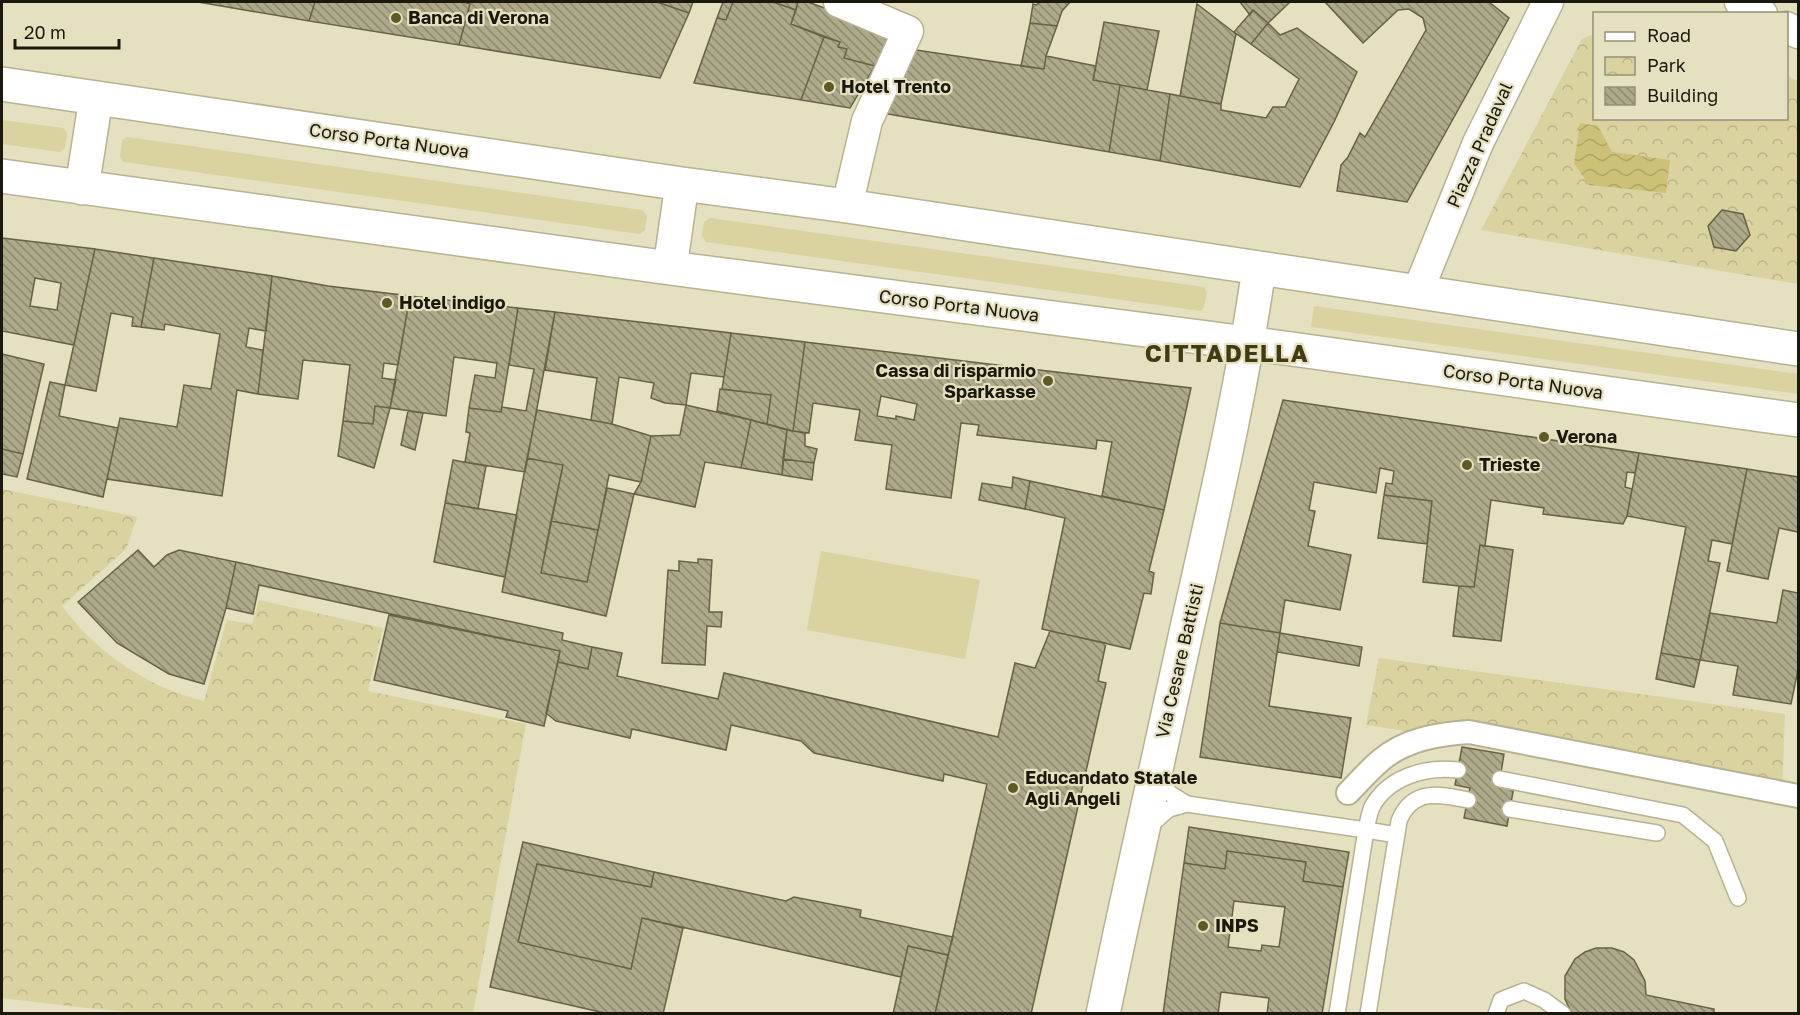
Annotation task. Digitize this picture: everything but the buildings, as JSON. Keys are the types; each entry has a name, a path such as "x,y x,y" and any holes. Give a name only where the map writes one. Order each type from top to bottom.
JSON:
{"street":[{"path":"839,2 908,31 867,121 847,206"},
{"name":"Piazza Pradaval","path":"1418,291 1478,143 1548,2"},
{"path":"1740,2 1758,12"},
{"name":"Corso Porta Nuova","path":"2,84 682,184 847,206 1798,348"},
{"path":"82,188 96,98"},
{"name":"Corso Porta Nuova","path":"2,176 1798,420"},
{"path":"669,268 682,184"},
{"path":"1248,344 1259,268"},
{"name":"Via Cesare Battisti","path":"1103,1014 1155,769 1233,425 1248,344"},
{"path":"1348,793 1383,759 1413,742 1439,734 1469,732 1798,796"}],"lane":[{"path":"1337,1014 1371,809 1378,798 1404,778 1416,772 1436,768 1458,770"},
{"path":"1155,769 1169,793 1187,804 1397,835"},
{"path":"1500,778 1683,814 1715,841 1738,898"},
{"path":"1368,1014 1402,812 1423,795 1438,794 1468,800"},
{"path":"1141,834 1169,809 1187,804"},
{"path":"1510,810 1657,833"},
{"path":"1496,1014 1502,1000 1524,991 1544,1000 1563,1014"}],"green space":[{"path":"1593,34 1593,120 1788,120 1788,76 1798,81 1798,284 1481,230 1582,39"},
{"path":"2,120 63,128 67,133 65,148 60,152 2,144"},
{"path":"127,137 642,210 647,216 645,230 640,234 124,162 120,157 122,140"},
{"path":"710,218 1204,287 1207,292 1201,311 706,242 702,235 704,222"},
{"path":"1314,306 1798,374 1798,394 1311,327"},
{"path":"2,489 137,517 126,549 62,606 102,649 158,685 204,701 227,620 252,624 259,600 383,628 368,691 526,724 473,1013 152,1014 2,998"},
{"path":"821,551 980,580 965,659 807,630"},
{"path":"1379,658 1785,714 1782,790 1366,725"}],"water":[{"path":"1580,123 1598,126 1612,152 1670,160 1666,193 1589,185 1574,163"}],"place":[{"name":"Banca di Verona","path":"396,18"},
{"name":"Hotel Trento","path":"829,87"},
{"name":"Hotel indigo","path":"387,303"},
{"name":"Cassa di risparmio Sparkasse","path":"1048,381"},
{"name":"Verona","path":"1544,437"},
{"name":"Trieste","path":"1467,465"},
{"name":"Educandato Statale Agli Angeli","path":"1013,788"},
{"name":"INPS","path":"1203,926"}],"district":[{"name":"CITTADELLA","path":"1227,354"}]}
